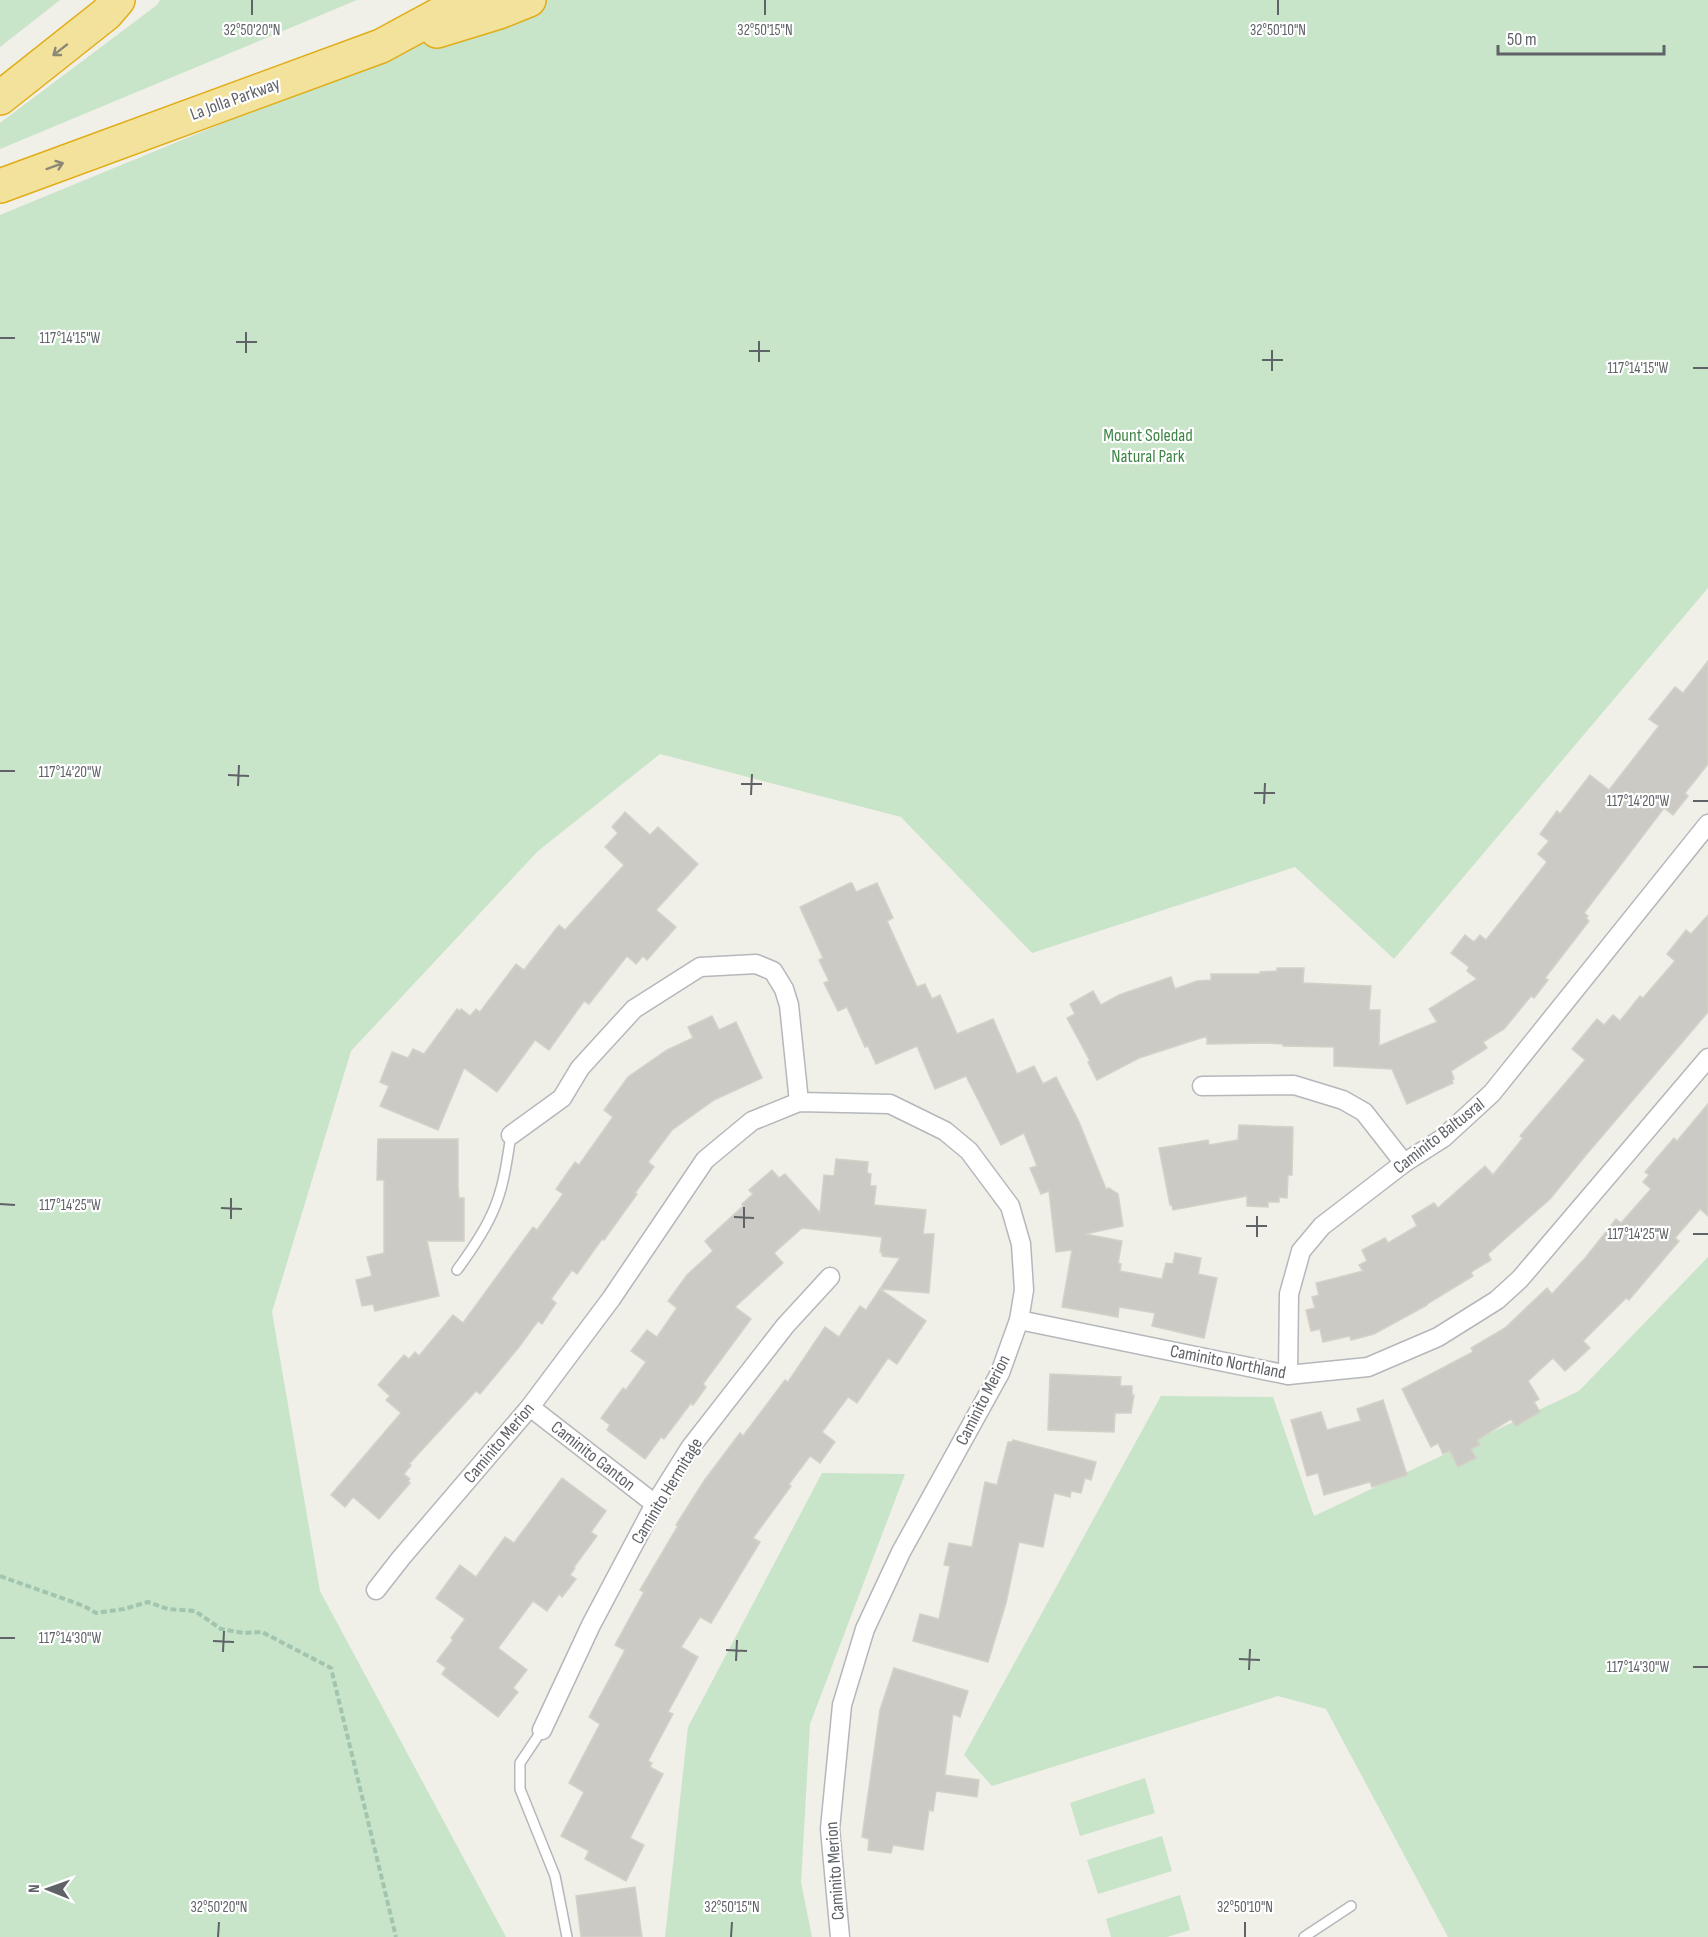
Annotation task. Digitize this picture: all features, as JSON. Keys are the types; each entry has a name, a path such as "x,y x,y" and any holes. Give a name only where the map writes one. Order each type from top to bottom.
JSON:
{"highway":[{"path":"0,98 106,14 118,0"},
{"name":"La Jolla Parkway","path":"0,186 381,46 466,0"},
{"path":"304,73 499,12 529,0"}],"street":[{"name":"Caminito Baltusral","path":"1288,1375 1289,1294 1301,1251 1322,1226 1404,1163 1443,1138 1492,1093 1708,824"},
{"path":"511,1135 562,1098 580,1068 634,1009 700,968 756,964 773,971 784,990 789,1005 799,1102"},
{"name":"Caminito Northland","path":"1019,1320 1288,1375 1368,1367 1438,1337 1497,1300 1520,1279 1708,1058"},
{"path":"1202,1086 1294,1085 1343,1100 1364,1112 1404,1163"},
{"name":"Caminito Merion","path":"376,1590 530,1407 611,1299 705,1160 752,1120 799,1102 890,1104 945,1131 969,1150 1010,1206 1021,1244 1024,1290 1019,1320 1000,1372 901,1552 865,1629 842,1705 830,1829 840,1937"},
{"name":"Caminito Hermitage","path":"542,1730 591,1625 655,1504 690,1448 785,1326 830,1277"},
{"name":"Caminito Ganton","path":"530,1407 655,1504"}],"lane":[{"path":"458,1270 477,1243 495,1208 511,1135"},
{"path":"542,1730 520,1763 520,1789 555,1876 567,1937"},
{"path":"1304,1937 1351,1906"}],"path":[{"path":"0,1576 84,1606 96,1613 124,1609 148,1602 168,1609 195,1611 221,1629 244,1634 262,1632 331,1668 396,1937"}],"green space":[{"path":"0,0 60,0 0,47"},
{"path":"160,0 357,0 0,149 0,123 157,5"},
{"name":"Mount Soledad Natural Park","path":"522,0 1708,0 1708,588 1394,959 1295,867 1032,953 901,817 660,754 538,851 351,1051 272,1312 320,1591 506,1937 0,1937 0,215"},
{"path":"1708,1257 1708,1937 1448,1937 1326,1709 1278,1696 992,1786 964,1755 1161,1396 1273,1397 1314,1516 1579,1391"},
{"path":"822,1473 905,1474 810,1724 801,1882 812,1937 665,1937 688,1727"},
{"path":"1145,1778 1155,1813 1080,1836 1070,1803"},
{"path":"1162,1836 1172,1871 1098,1894 1087,1860"},
{"path":"1180,1895 1190,1930 1167,1937 1111,1937 1106,1919"}],"building":[{"path":"1708,661 1708,764 1685,793 1688,796 1673,815 1664,808 1584,913 1588,916 1586,918 1589,921 1545,978 1548,980 1534,998 1531,996 1504,1029 1483,1042 1487,1048 1451,1071 1453,1083 1407,1104 1392,1069 1334,1066 1334,1047 1283,1046 1283,1044 1266,1043 1207,1044 1207,1036 1139,1058 1097,1080 1088,1062 1090,1061 1067,1018 1075,1014 1070,1004 1093,991 1101,1005 1119,995 1171,977 1175,989 1197,981 1211,980 1211,974 1260,974 1260,972 1277,971 1277,968 1304,968 1303,983 1371,986 1369,1010 1380,1010 1379,1046 1437,1022 1429,1009 1477,979 1467,971 1469,967 1451,953 1465,935 1474,942 1480,935 1486,940 1547,862 1538,854 1549,841 1540,834 1557,811 1560,814 1590,775 1609,790 1659,726 1649,719 1675,687 1683,693"},
{"path":"625,812 650,835 658,827 698,864 656,910 676,927 647,960 643,956 636,964 627,956 589,1004 584,1001 549,1050 535,1040 497,1092 464,1068 438,1130 380,1106 389,1086 380,1082 392,1052 408,1058 413,1049 424,1054 457,1009 460,1011 461,1009 470,1016 476,1009 480,1012 516,964 524,970 559,925 565,930 624,865 605,847 618,833 612,827"},
{"path":"850,883 856,892 877,883 893,918 887,921 917,987 925,984 932,999 940,995 957,1034 993,1019 1017,1074 1034,1066 1043,1084 1056,1077 1079,1122 1106,1189 1109,1188 1118,1194 1123,1226 1085,1234 1122,1241 1118,1263 1121,1264 1120,1271 1162,1279 1166,1263 1173,1264 1175,1253 1201,1258 1198,1274 1217,1278 1204,1338 1152,1326 1155,1313 1119,1307 1118,1317 1062,1307 1072,1250 1056,1252 1049,1191 1041,1194 1030,1168 1037,1166 1024,1133 1001,1145 966,1076 935,1089 917,1046 876,1064 868,1046 865,1047 847,1007 838,1011 824,983 829,981 819,960 823,958 800,907"},
{"path":"1708,915 1708,1012 1550,1199 1488,1254 1491,1260 1471,1272 1473,1276 1427,1305 1374,1334 1351,1340 1350,1336 1323,1342 1320,1329 1311,1331 1306,1310 1315,1308 1312,1297 1319,1295 1316,1283 1363,1271 1359,1265 1367,1261 1362,1250 1385,1238 1388,1243 1417,1226 1412,1216 1434,1203 1438,1208 1485,1166 1493,1175 1523,1138 1520,1136 1585,1060 1572,1049 1597,1019 1604,1025 1613,1015 1620,1021 1640,996 1643,998 1675,961 1667,954 1686,930 1691,934"},
{"path":"712,1016 719,1030 736,1022 762,1078 714,1100 672,1130 648,1162 654,1167 635,1193 637,1194 577,1274 572,1270 551,1299 556,1303 542,1324 538,1321 480,1394 476,1391 409,1464 411,1465 404,1474 410,1479 408,1481 410,1483 379,1519 353,1497 345,1507 331,1495 401,1413 386,1400 390,1396 378,1385 404,1355 409,1359 415,1352 419,1356 453,1315 463,1323 533,1227 537,1230 563,1194 556,1189 575,1162 579,1165 613,1117 604,1110 628,1077 667,1050 693,1038 688,1027"},
{"path":"1708,1104 1708,1216 1700,1209 1675,1238 1679,1241 1629,1300 1626,1298 1583,1341 1590,1348 1565,1371 1553,1358 1528,1381 1539,1399 1534,1402 1540,1412 1516,1426 1511,1419 1477,1440 1480,1445 1471,1449 1476,1458 1458,1467 1450,1451 1443,1454 1438,1443 1431,1447 1402,1389 1473,1352 1471,1348 1505,1328 1547,1288 1552,1294 1586,1257 1616,1219 1621,1223 1651,1189 1643,1182 1649,1175 1645,1172 1674,1138 1677,1141"},
{"path":"1239,1125 1293,1127 1292,1175 1288,1175 1287,1198 1279,1197 1279,1202 1268,1202 1268,1207 1247,1206 1247,1196 1173,1210 1170,1205 1159,1148 1208,1140 1209,1145 1238,1140"},
{"path":"378,1139 458,1139 458,1187 459,1198 464,1198 464,1241 427,1241 439,1296 375,1311 373,1304 362,1306 356,1280 372,1276 367,1257 384,1253 384,1180 377,1180"},
{"path":"836,1159 868,1162 867,1173 871,1174 870,1186 876,1186 874,1205 926,1210 923,1234 934,1234 929,1293 880,1289 900,1258 882,1256 880,1252 882,1237 802,1228 774,1253 783,1263 735,1307 751,1319 703,1384 706,1387 693,1405 691,1403 664,1439 661,1437 645,1459 607,1430 610,1425 601,1418 623,1388 626,1390 646,1362 631,1351 647,1330 657,1337 677,1308 668,1301 687,1275 713,1251 705,1241 743,1206 742,1204 753,1194 749,1190 772,1170 779,1178 785,1174 820,1213 824,1175 834,1176"},
{"path":"880,1289 926,1321 897,1364 888,1358 857,1403 848,1397 822,1432 835,1442 820,1463 810,1456 753,1538 760,1542 711,1623 700,1617 681,1647 698,1657 668,1712 673,1714 648,1761 652,1763 650,1767 663,1774 630,1838 644,1845 626,1881 585,1859 589,1851 561,1836 584,1792 569,1783 600,1724 589,1717 625,1650 615,1645 644,1592 640,1590 678,1526 676,1525 704,1481 740,1433 743,1436 785,1380 788,1382 825,1327 839,1337 860,1306 866,1310"},
{"path":"1050,1374 1121,1377 1120,1386 1132,1386 1132,1395 1134,1395 1131,1413 1115,1413 1114,1432 1048,1430"},
{"path":"1383,1400 1407,1475 1372,1487 1370,1482 1324,1495 1318,1473 1307,1476 1291,1420 1321,1412 1327,1430 1361,1421 1357,1409"},
{"path":"1013,1440 1096,1462 1091,1480 1085,1478 1081,1493 1071,1491 1070,1497 1054,1493 1043,1547 1019,1542 1006,1603 988,1662 913,1641 920,1614 939,1619 950,1566 944,1565 949,1543 972,1547 985,1482 997,1485 1008,1442"},
{"path":"562,1478 606,1511 591,1532 597,1536 570,1575 576,1579 562,1597 559,1594 547,1611 533,1601 498,1648 527,1670 513,1688 518,1692 498,1717 442,1674 446,1668 437,1661 465,1619 436,1598 460,1565 476,1577 505,1537 514,1543"},
{"path":"894,1668 968,1691 960,1717 953,1714 945,1775 979,1780 977,1797 936,1791 933,1811 929,1810 923,1850 893,1845 891,1853 868,1850 869,1839 862,1837 880,1710"},
{"path":"635,1887 642,1937 581,1937 576,1896"}]}
